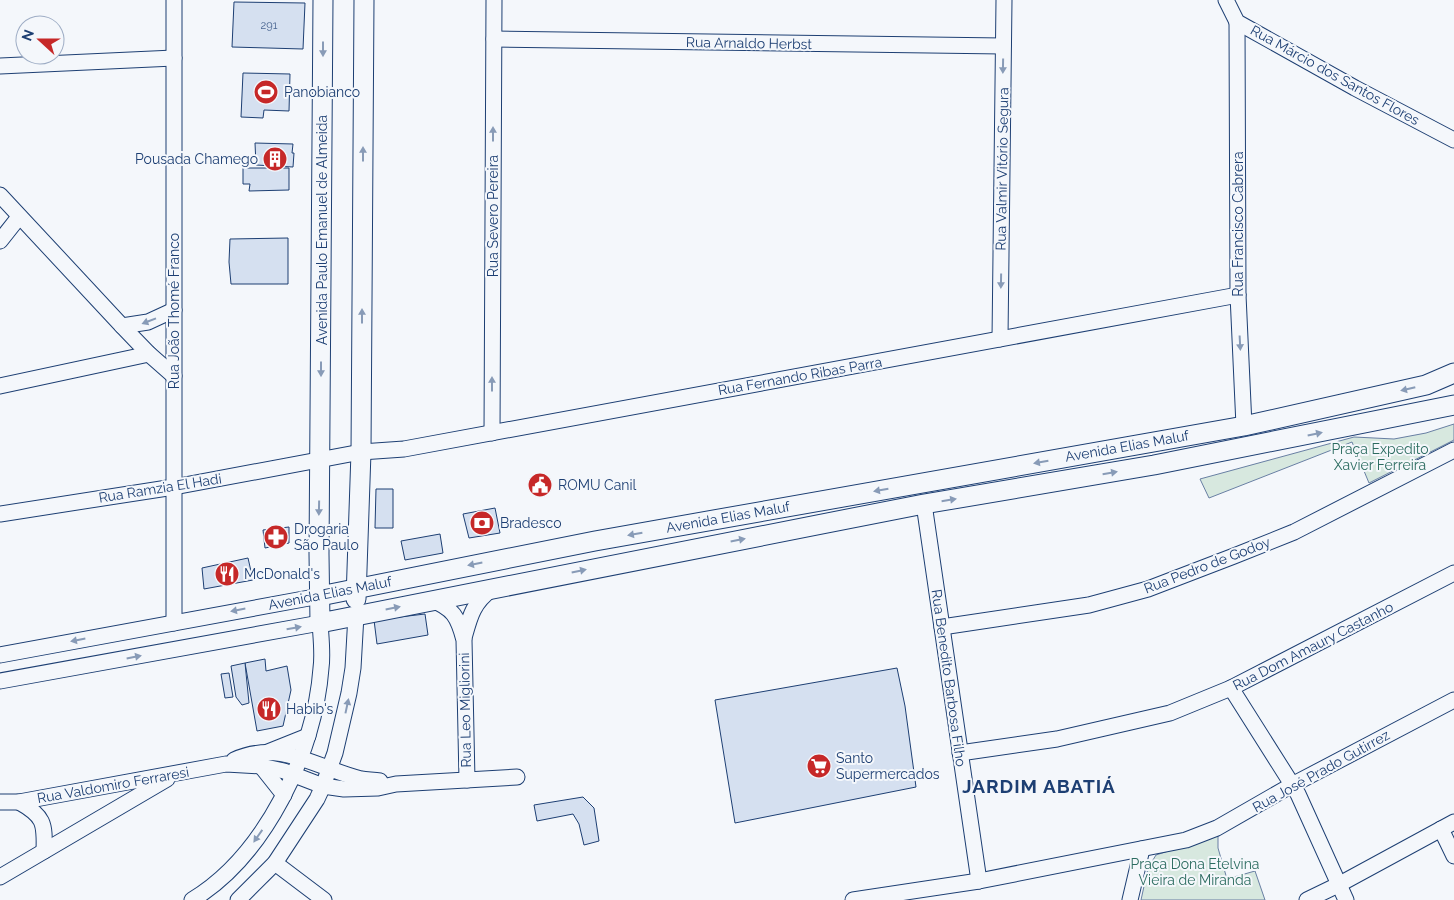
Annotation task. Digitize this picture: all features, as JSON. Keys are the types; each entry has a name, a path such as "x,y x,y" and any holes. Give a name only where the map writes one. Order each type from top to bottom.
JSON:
{"main road":[{"name":"Avenida Paulo Emanuel de Almeida","path":"320,623 318,554 323,0"},
{"path":"356,616 361,452 364,0"},
{"name":"Avenida Elias Maluf","path":"320,596 357,587 595,541 1244,426 1426,385 1454,373"},
{"name":"Avenida Elias Maluf","path":"320,623 924,504 1267,444 1454,405"},
{"path":"1244,426 1255,437 1267,444"},
{"path":"531,581 533,567 537,560 595,541"}],"street":[{"name":"Rua João Thomé Franco","path":"174,0 174,622"},
{"name":"Rua Severo Pereira","path":"492,433 494,0"},
{"name":"Rua Valmir Vitório Segura","path":"1000,339 1004,0"},
{"name":"Rua Márcio dos Santos Flores","path":"1226,0 1237,22 1355,88 1454,140"},
{"name":"Rua Francisco Cabrera","path":"1237,22 1238,295 1244,426"},
{"name":"Rua Arnaldo Herbst","path":"494,40 1003,46"},
{"path":"0,66 174,58"},
{"path":"0,195 122,326 174,376"},
{"path":"0,241 19,217"},
{"name":"Rua Fernando Ribas Parra","path":"361,452 404,449 1238,295"},
{"path":"122,326 148,322 174,310"},
{"path":"0,386 149,354"},
{"name":"Rua Pedro de Godoy","path":"942,627 1089,605 1148,589 1294,532 1454,450"},
{"path":"320,460 361,452"},
{"name":"Rua Ramzia El Hadi","path":"0,514 174,488 320,460"},
{"name":"Rua Benedito Barbosa Filho","path":"924,504 979,881"},
{"name":"Rua Dom Amaury Castanho","path":"960,753 1057,739 1170,714 1231,688 1454,573"},
{"name":"Rua Leo Migliorini","path":"464,640 469,619 476,603 492,589"},
{"name":"Avenida Elias Maluf","path":"0,655 320,596"},
{"name":"Rua Leo Migliorini","path":"431,600 449,609 459,621 464,640 467,780"},
{"path":"238,900 275,863 320,793 335,753 349,693 353,668 356,616"},
{"path":"192,900 231,868 253,843 284,795 294,775 308,736 315,709 322,668 320,623"},
{"name":"Avenida Elias Maluf","path":"0,681 320,623"},
{"path":"1231,688 1298,794 1346,900"},
{"name":"Rua José Prado Gutirrez","path":"853,900 979,881 1186,840 1217,828 1292,785 1454,700"},
{"path":"268,752 308,736"},
{"name":"Rua Valdomiro Ferraresi","path":"226,764 246,755 268,752 301,758 362,779 396,784"},
{"path":"335,753 349,775"},
{"name":"Rua Valdomiro Ferraresi","path":"0,802 19,802 226,764 261,766 294,775 320,793"},
{"path":"261,766 284,795"},
{"path":"0,877 177,773"},
{"path":"320,793 344,789 378,788 396,784 517,777"},
{"path":"19,802 33,810 41,819 45,831 44,851"},
{"path":"1307,900 1447,826 1454,856"},
{"path":"1130,900 1142,849"},
{"path":"275,863 324,900"},
{"path":"257,900 258,881"}],"green space":[{"name":"Praça Expedito Xavier Ferreira","path":"1454,424 1454,440 1369,483 1352,442 1209,498 1200,479 1354,437 1394,439 1426,433"},
{"name":"Praça Dona Etelvina Vieira de Miranda","path":"1218,835 1218,848 1227,879 1255,871 1265,900 1141,900 1148,868 1156,855"}],"building":[{"path":"234,2 305,3 303,49 232,47"},
{"name":"Panobianco","path":"243,73 290,74 289,111 264,110 263,118 241,117"},
{"name":"Pousada Chamego","path":"255,143 293,144 293,167 256,165"},
{"path":"243,168 289,168 289,190 249,191 250,184 243,184"},
{"path":"288,238 288,284 231,284 229,262 230,239"},
{"path":"376,489 393,489 393,528 375,528"},
{"name":"Bradesco","path":"495,508 500,533 469,538 463,514"},
{"name":"Drogaria São Paulo","path":"289,527 289,543 265,548 263,530"},
{"path":"440,534 443,553 405,560 401,541"},
{"name":"McDonald's","path":"248,558 253,580 204,589 202,568"},
{"path":"425,614 428,635 377,644 374,620"},
{"name":"Habib's","path":"265,659 266,671 287,666 291,690 283,726 257,731 245,663"},
{"path":"245,663 249,703 242,705 236,697 231,666"},
{"name":"Santo Supermercados","path":"897,668 905,706 916,787 735,823 715,700"},
{"path":"229,673 233,697 225,698 221,674"},
{"path":"583,797 594,808 599,841 584,845 579,824 573,814 537,821 534,805"}],"place":[{"name":"Panobianco","path":"266,92"},
{"name":"Pousada Chamego","path":"275,159"},
{"name":"ROMU Canil","path":"540,485"},
{"name":"Bradesco","path":"482,523"},
{"name":"Drogaria São Paulo","path":"276,537"},
{"name":"McDonald's","path":"227,574"},
{"name":"Habib's","path":"269,709"},
{"name":"Santo Supermercados","path":"819,766"}],"district":[{"name":"JARDIM ABATIÁ","path":"1039,786"}]}
